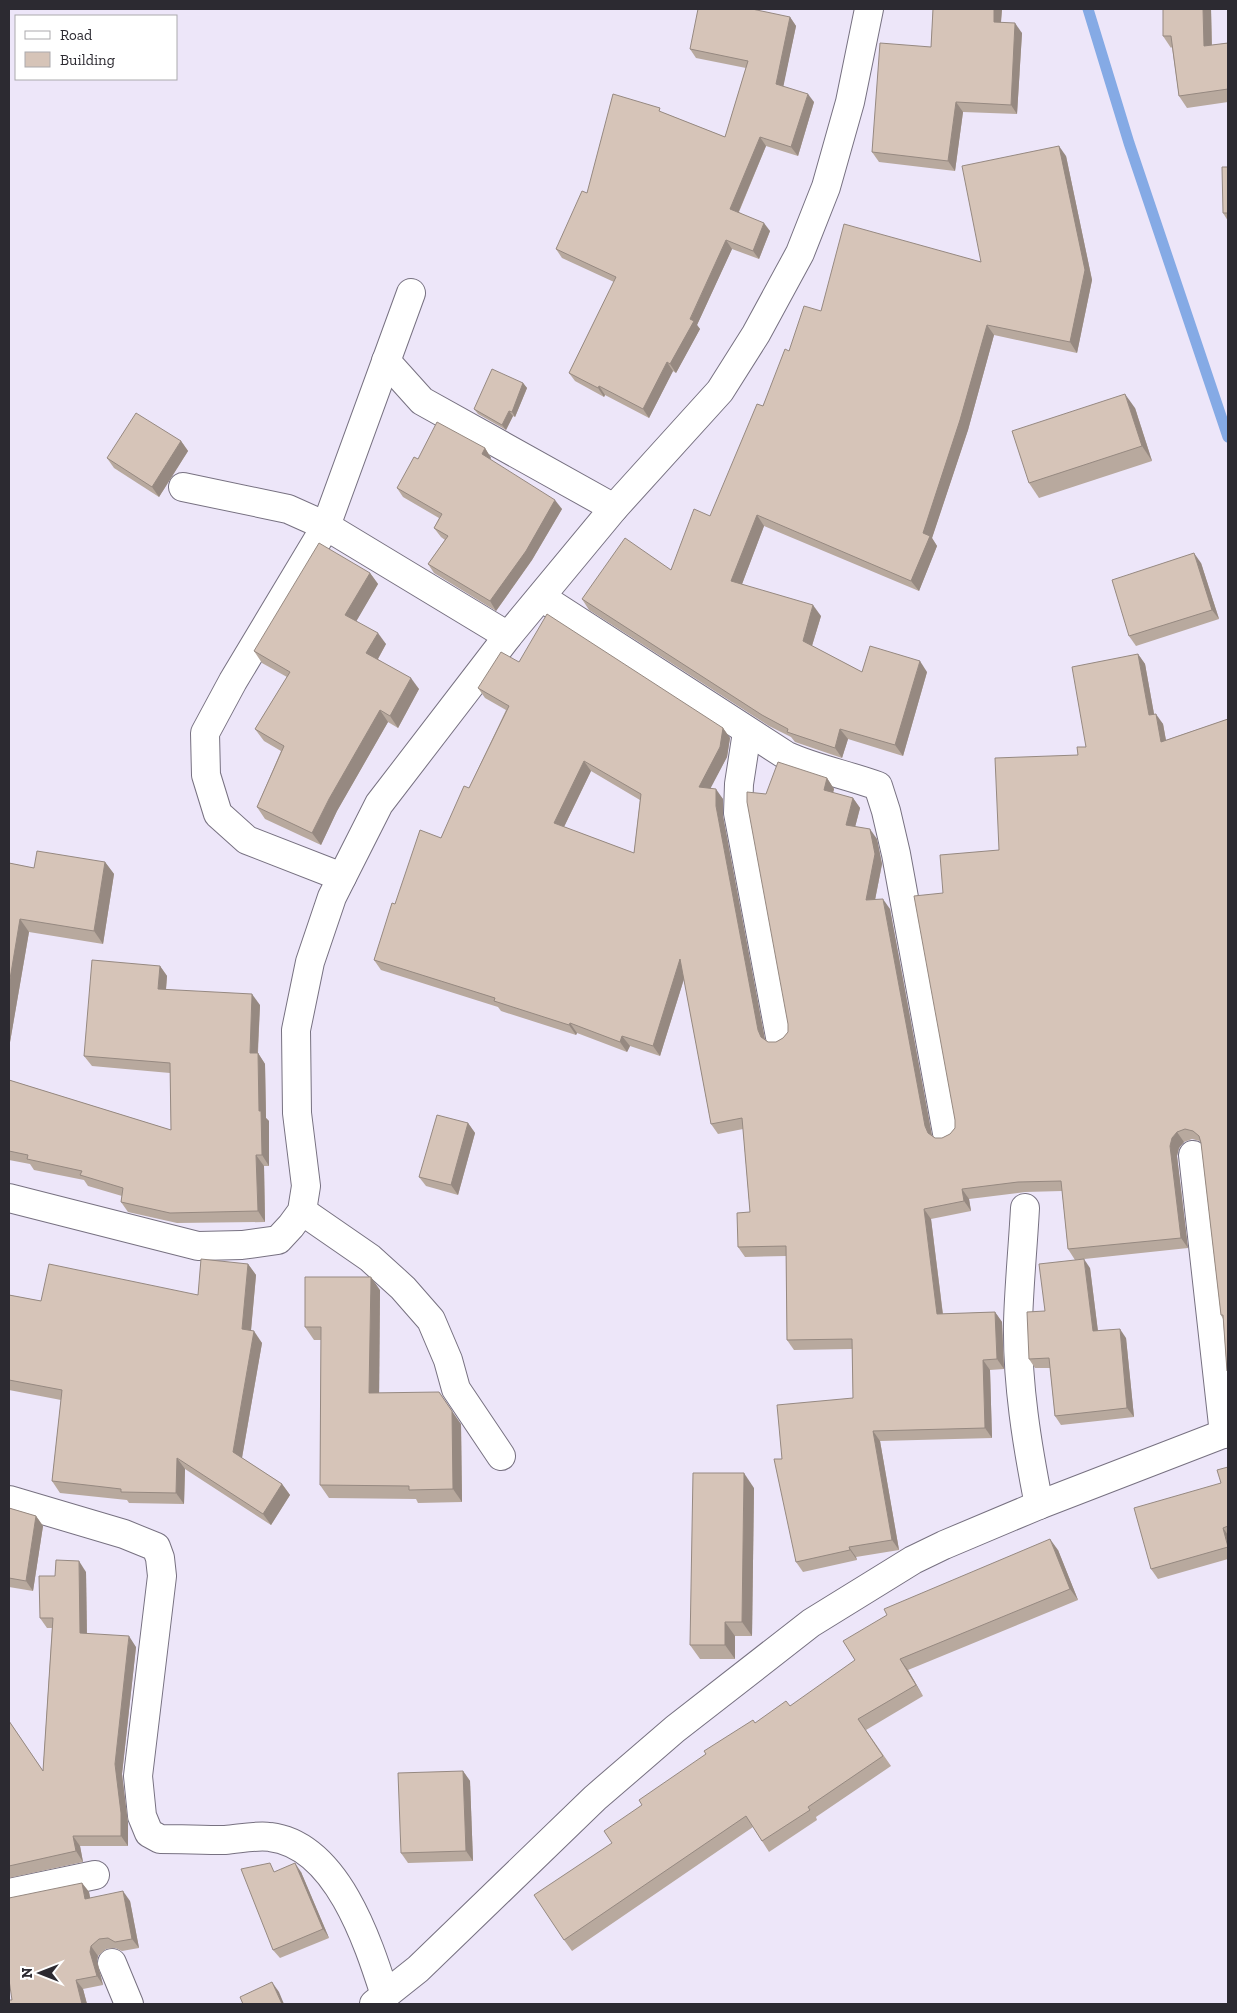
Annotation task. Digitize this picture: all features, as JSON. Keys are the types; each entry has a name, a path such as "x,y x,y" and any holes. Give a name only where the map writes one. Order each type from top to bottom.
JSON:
{"street":[{"path":"9,1198 198,1246 242,1245 278,1240 302,1211 306,1186 297,1113 296,1030 310,962 332,897 379,804 540,597 614,508 720,391 756,334 800,252 826,187 850,102 869,9"},
{"path":"342,877 247,840 218,814 206,775 205,733 232,681 326,526 411,293"},
{"path":"386,361 422,401 614,508"},
{"path":"184,487 288,509 326,526 508,636"},
{"path":"540,597 787,756 810,766 852,776 878,786 896,854 947,1133"},
{"path":"747,732 739,784 738,813 780,1037"},
{"path":"9,1500 124,1534 156,1547 160,1558 162,1576 138,1776 142,1816 149,1833 160,1839 270,1837 299,1849 320,1863 340,1889 360,1922 380,2000 418,1969 594,1798 675,1729 777,1647 811,1623 913,1560 1038,1505 1226,1433 1192,1154"},
{"path":"1026,1208 1018,1323 1020,1371 1029,1455 1038,1505"},
{"path":"302,1211 370,1258 403,1288 431,1320 448,1360 456,1389 501,1456"},
{"path":"9,1893 95,1875"},
{"path":"112,1963 129,2004"}],"building":[{"path":"698,9 752,9 790,17 776,84 808,94 791,147 760,137 730,209 764,223 753,251 726,240 690,319 694,321 670,364 667,362 643,409 569,373 616,277 556,249 582,191 587,193 613,94 660,108 659,111 725,137 748,61 690,49"},
{"path":"933,9 994,9 994,22 1015,23 1011,105 956,102 948,161 872,152 880,43 931,47"},
{"path":"1163,9 1203,9 1204,46 1228,43 1228,89 1179,96 1171,36 1163,36"},
{"path":"1059,146 1085,270 1070,342 987,325 960,420 923,533 930,536 911,581 757,515 731,581 813,605 803,641 862,672 870,646 920,661 895,745 840,729 835,748 787,732 788,729 762,715 582,599 625,538 671,570 694,509 710,516 757,404 763,406 785,349 789,351 804,306 821,311 844,224 981,262 962,166"},
{"path":"1222,167 1228,167 1228,213 1223,213"},
{"path":"492,369 523,383 512,412 509,411 502,425 474,409"},
{"path":"1125,394 1142,446 1029,483 1012,431"},
{"path":"136,413 181,441 152,487 107,458"},
{"path":"437,422 485,448 482,454 555,500 526,551 490,601 428,564 448,536 434,528 442,514 397,488 414,457 418,459"},
{"path":"319,543 370,573 345,615 378,633 366,653 411,678 390,716 380,710 329,799 312,833 257,807 284,746 255,729 290,672 254,651"},
{"path":"1194,553 1212,610 1129,636 1112,580"},
{"path":"547,614 723,728 720,747 699,787 716,789 716,806 758,1030 761,1037 768,1042 776,1042 783,1038 788,1032 788,1024 747,802 747,792 766,794 778,762 827,778 824,790 853,798 846,825 870,829 875,854 866,900 883,899 925,1126 928,1133 935,1138 942,1138 950,1134 955,1128 955,1120 914,896 943,893 940,855 999,850 995,758 1078,755 1077,747 1086,747 1072,667 1138,654 1149,715 1156,714 1161,742 1228,719 1228,1371 1223,1315 1221,1315 1201,1143 1199,1136 1193,1131 1185,1129 1177,1132 1172,1138 1170,1146 1181,1238 1068,1249 1061,1181 1018,1182 962,1189 964,1201 924,1209 937,1314 995,1312 997,1359 983,1360 985,1428 873,1431 892,1540 849,1547 850,1550 796,1562 774,1459 782,1459 777,1405 853,1398 852,1339 787,1340 786,1246 738,1247 737,1213 750,1212 742,1118 711,1124 680,959 653,1046 622,1036 620,1042 570,1023 569,1025 494,1001 495,998 374,960 392,903 395,904 420,830 441,838 464,786 469,788 509,706 478,688 501,652 519,662","holes":["584,761 641,794 634,853 554,823"]},
{"path":"37,851 105,862 94,931 20,919 9,985 9,863 34,868"},
{"path":"92,960 160,966 158,989 252,994 250,1053 258,1053 259,1111 261,1111 262,1155 256,1155 258,1211 170,1213 121,1202 123,1188 80,1175 82,1171 27,1159 28,1155 9,1151 9,1080 171,1130 170,1063 84,1056"},
{"path":"437,1115 468,1123 451,1185 419,1177"},
{"path":"201,1259 248,1264 242,1329 254,1331 233,1452 282,1484 263,1514 177,1458 176,1493 121,1492 121,1489 52,1481 62,1390 9,1380 9,1295 41,1301 49,1264 198,1295"},
{"path":"1084,1259 1093,1331 1120,1329 1127,1408 1055,1416 1049,1358 1029,1359 1027,1312 1045,1311 1039,1264"},
{"path":"305,1277 371,1277 369,1393 439,1392 452,1411 453,1489 409,1490 409,1486 320,1485 321,1327 305,1327"},
{"path":"1228,1467 1228,1526 1223,1528 1228,1547 1151,1569 1134,1508 1221,1483 1217,1470"},
{"path":"693,1473 744,1473 742,1622 725,1622 725,1645 690,1645"},
{"path":"9,1508 36,1516 26,1581 9,1578"},
{"path":"1050,1539 1070,1589 900,1659 916,1685 858,1719 883,1756 808,1807 810,1810 762,1841 746,1816 564,1940 534,1895 612,1843 604,1831 642,1805 639,1800 706,1754 704,1751 753,1720 755,1723 786,1701 790,1706 855,1660 843,1641 887,1615 884,1609"},
{"path":"56,1560 79,1561 80,1633 129,1636 115,1764 121,1813 121,1836 73,1836 76,1851 9,1866 9,1721 43,1771 53,1618 40,1618 39,1576 55,1576"},
{"path":"463,1771 466,1851 401,1853 398,1773"},
{"path":"270,1863 274,1872 295,1863 323,1929 273,1950 241,1869"},
{"path":"82,1883 85,1899 123,1891 132,1939 115,1942 108,1938 99,1939 91,1946 90,1952 97,1976 76,1980 82,2004 9,2004 9,2000 12,2000 9,1980 9,1898"},
{"path":"272,1982 282,2004 243,2004 240,1997"}],"waterway":[{"path":"1088,9 1129,143 1228,437"}]}
